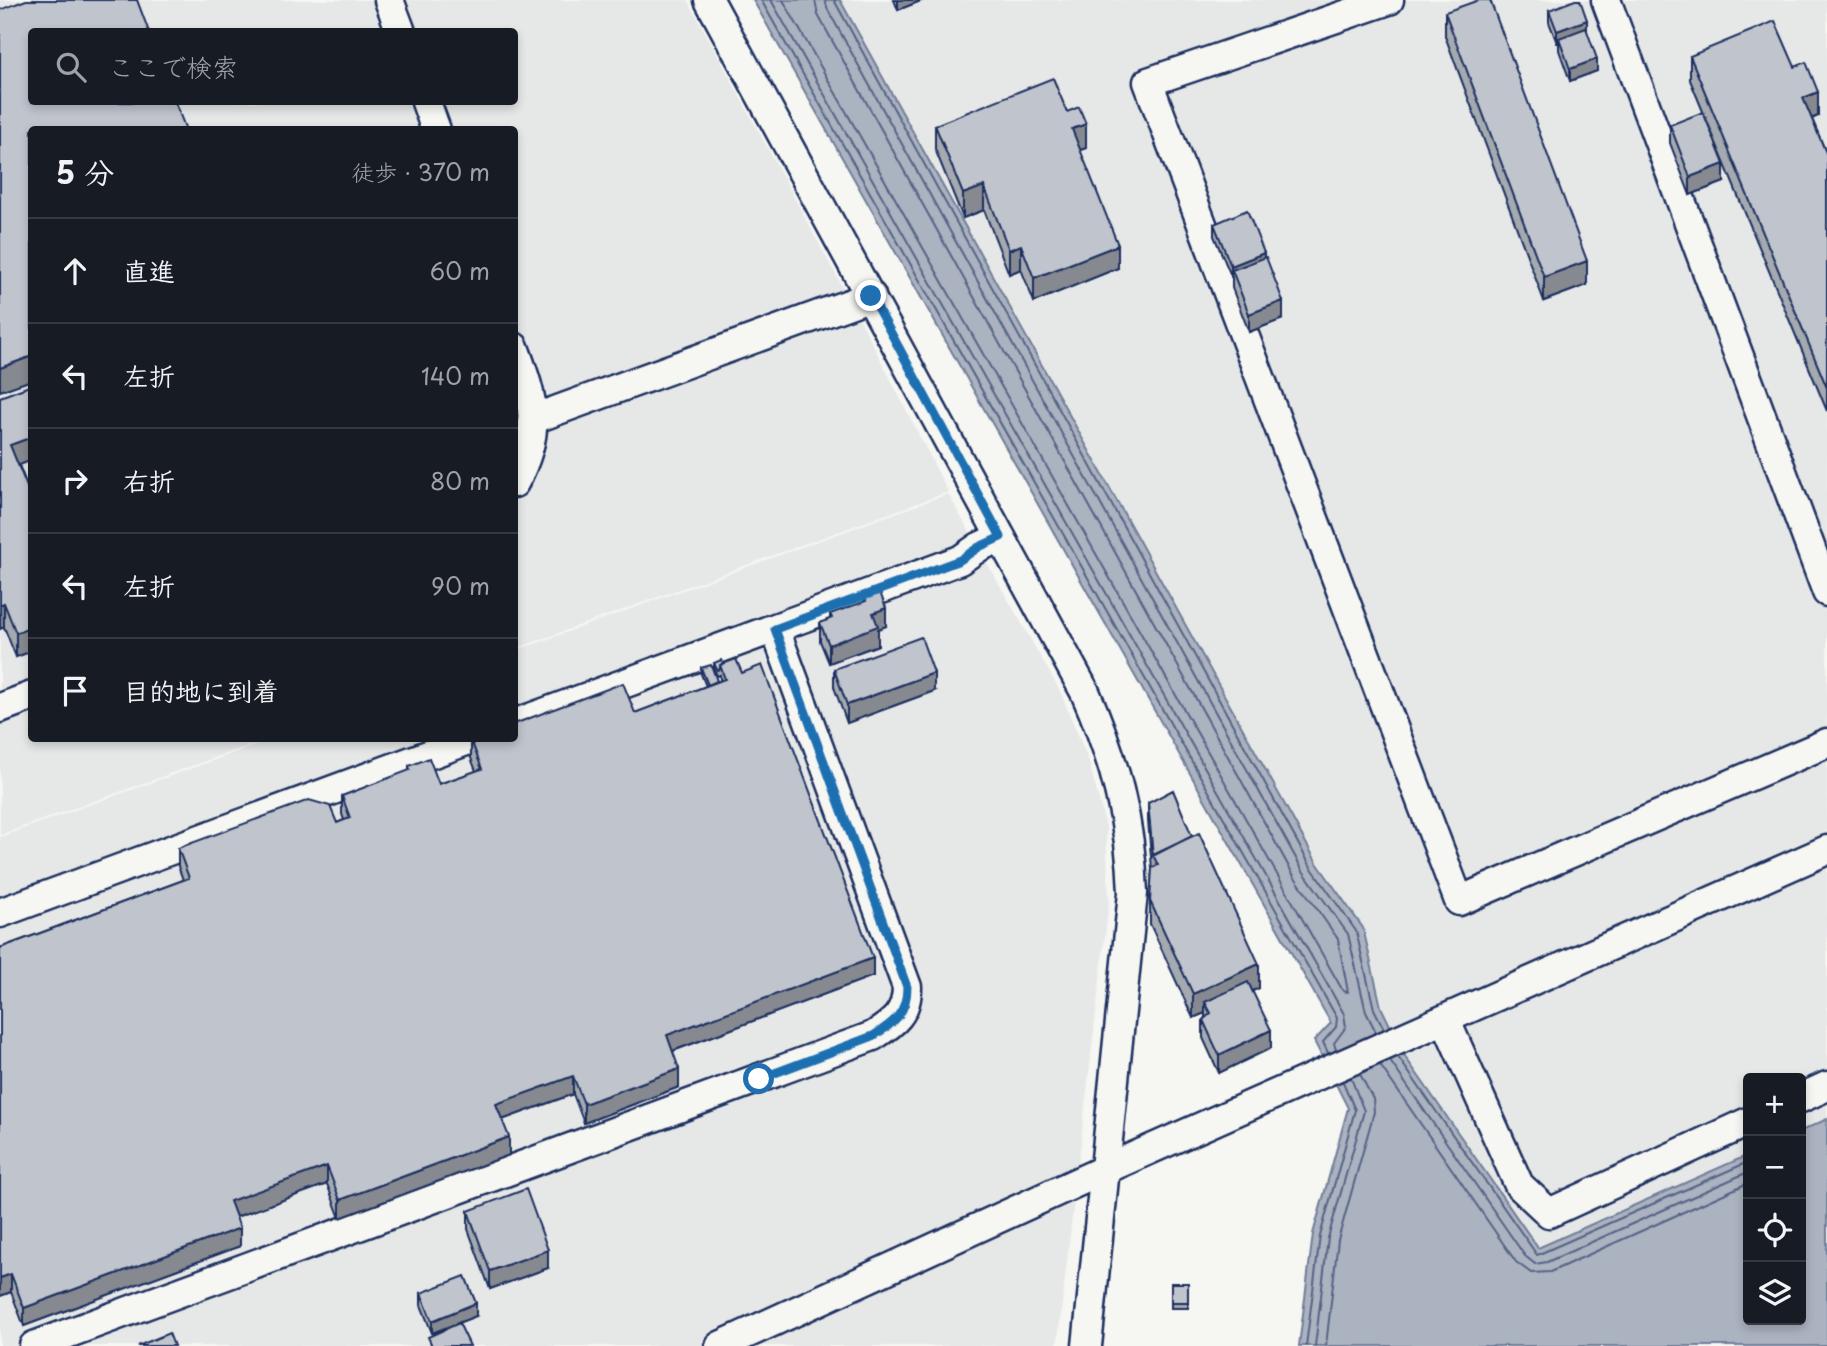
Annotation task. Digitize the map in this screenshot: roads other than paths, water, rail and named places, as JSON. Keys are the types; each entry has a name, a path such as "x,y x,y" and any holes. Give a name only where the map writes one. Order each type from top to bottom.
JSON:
{"street":[{"path":"390,0 400,28"},
{"path":"709,0 1085,692 1105,739 1122,793 1131,844 1133,893 1129,958 1087,1346"},
{"path":"1390,0 1148,82 1459,901 1827,743"},
{"path":"1606,0 1827,592"},
{"path":"427,105 435,126"},
{"path":"536,418 871,296"},
{"path":"518,360 536,418 527,461 518,476"},
{"path":"518,723 960,560 1001,537"},
{"path":"34,1346 873,1036 890,1026 904,1012 907,987 775,629"},
{"path":"0,708 28,698"},
{"path":"0,913 463,742"},
{"path":"720,1346 1105,1169 1827,850"},
{"path":"1446,1019 1519,1185 1549,1213 1743,1124"},
{"path":"1806,1096 1827,1087"}],"water":[{"path":"753,0 840,0 1317,863 1363,928 1381,1007 1406,1058 1538,1248 1743,1157 1743,1325 1806,1325 1806,1129 1827,1119 1827,1346 1299,1346 1313,1234 1348,1108 1314,1041 1331,1023"}]}
